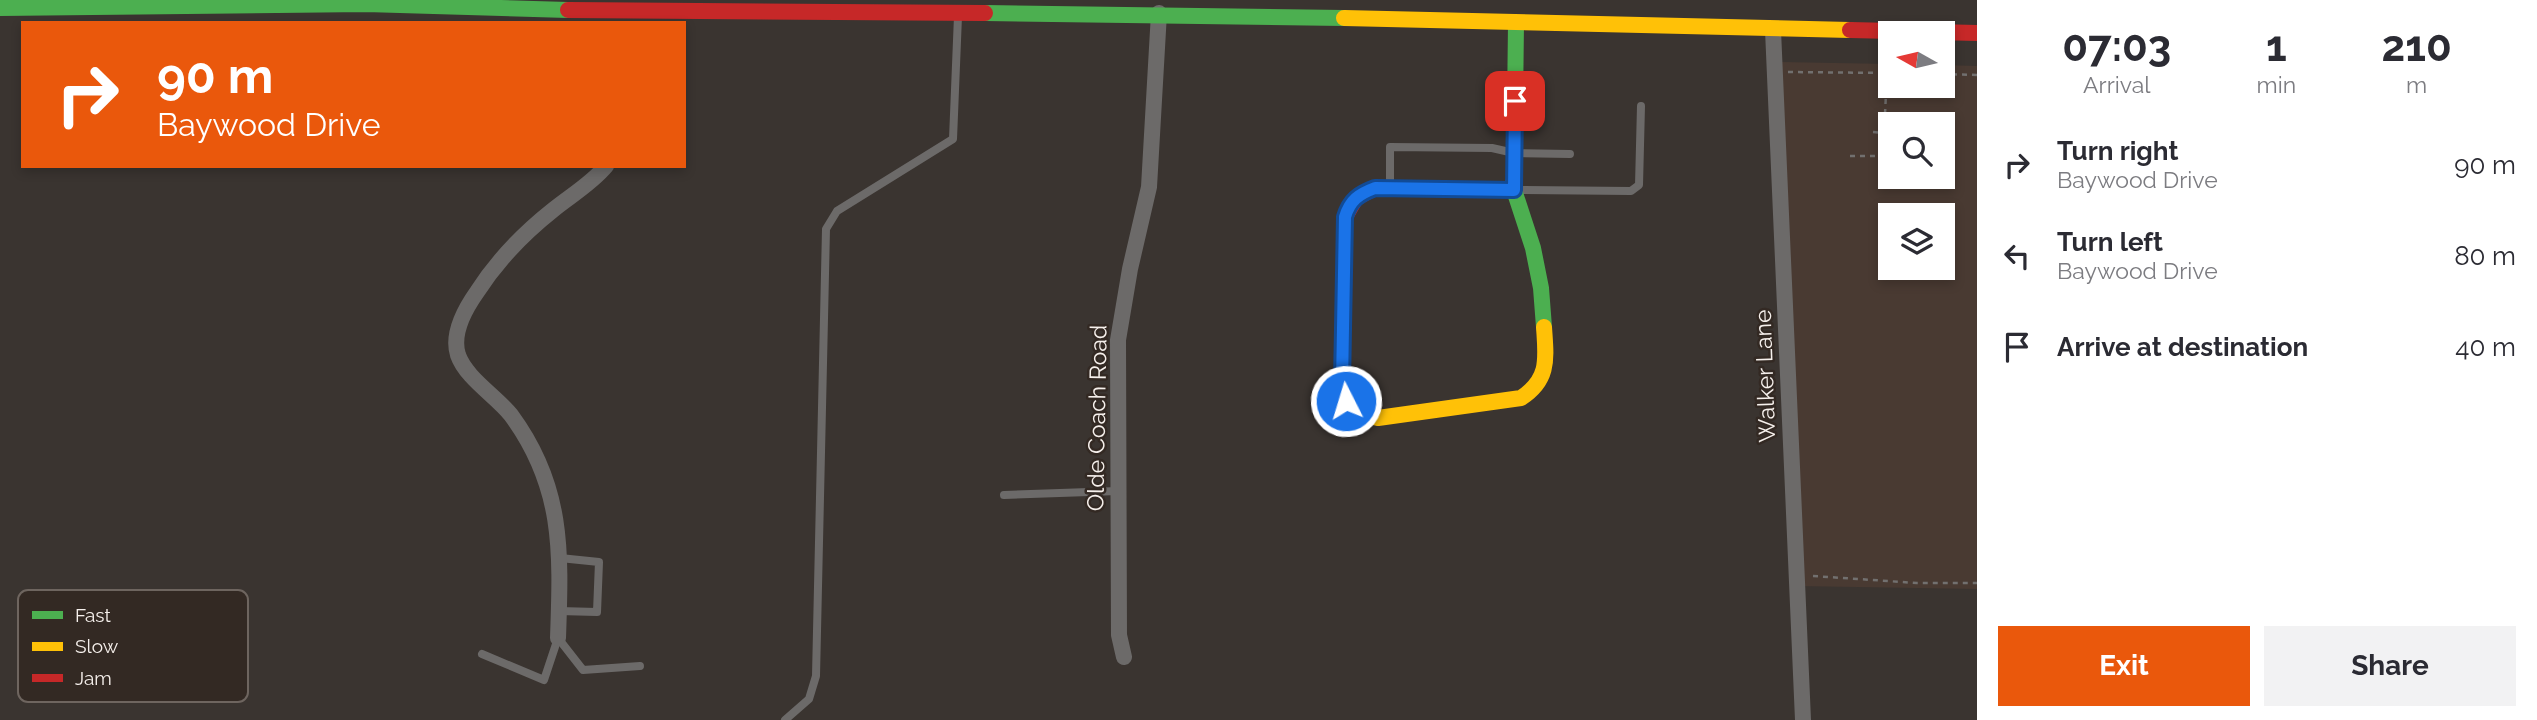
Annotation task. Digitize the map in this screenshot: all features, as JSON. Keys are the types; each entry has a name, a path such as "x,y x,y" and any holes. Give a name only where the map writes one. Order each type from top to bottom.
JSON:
{"street":[{"path":"0,8 366,2 644,18 1159,13 1187,7 1516,23 1977,33"},
{"name":"Olde Coach Road","path":"1124,657 1119,635 1118,340 1130,269 1149,187 1159,13"},
{"path":"1514,190 1375,188 1360,194 1349,204 1345,217 1342,384 1352,411 1362,416 1378,418 1521,398 1535,388 1546,365 1541,288 1533,248 1514,190 1516,23"},
{"name":"Walker Lane","path":"1773,30 1803,720"},
{"path":"558,638 559,558 552,495 539,462 508,411 459,359 456,346 463,315 502,258 550,212 604,168"}],"lane":[{"path":"785,720 809,699 816,676 826,229 837,211 953,139 958,13"},
{"path":"1514,190 1631,191 1639,185 1641,106"},
{"path":"1390,189 1390,147 1492,148 1514,153 1570,154"},
{"path":"1004,495 1118,491"},
{"path":"559,558 599,562 597,612 559,611"},
{"path":"482,654 544,680 558,638"},
{"path":"558,638 583,670 640,666"}],"path":[{"path":"1775,72 1878,73"},
{"path":"1955,74 1977,75"},
{"path":"1873,132 1878,132"},
{"path":"1850,156 1878,156"},
{"path":"1809,576 1917,583 1977,583"}],"shaded area":[{"path":"1781,62 1878,64 1878,98 1955,98 1955,65 1977,66 1977,589 1796,586"}],"traffic: fast":[{"path":"0,8 366,4 568,10"},
{"path":"985,13 1344,18"},
{"path":"1516,23 1514,190 1533,248 1541,288 1544,327"}],"traffic: slow":[{"path":"1344,18 1850,30"},
{"path":"1342,367 1342,384 1352,411 1378,418 1521,398 1542,375 1545,358 1544,327"}],"traffic: jam":[{"path":"568,10 985,13"},
{"path":"1850,30 1977,33"},
{"path":"1342,367 1345,217 1356,198 1375,188 1514,190"}],"route":[{"path":"1346,401 1342,384 1345,217 1349,204 1360,194 1375,188 1514,190 1515,101"}]}
